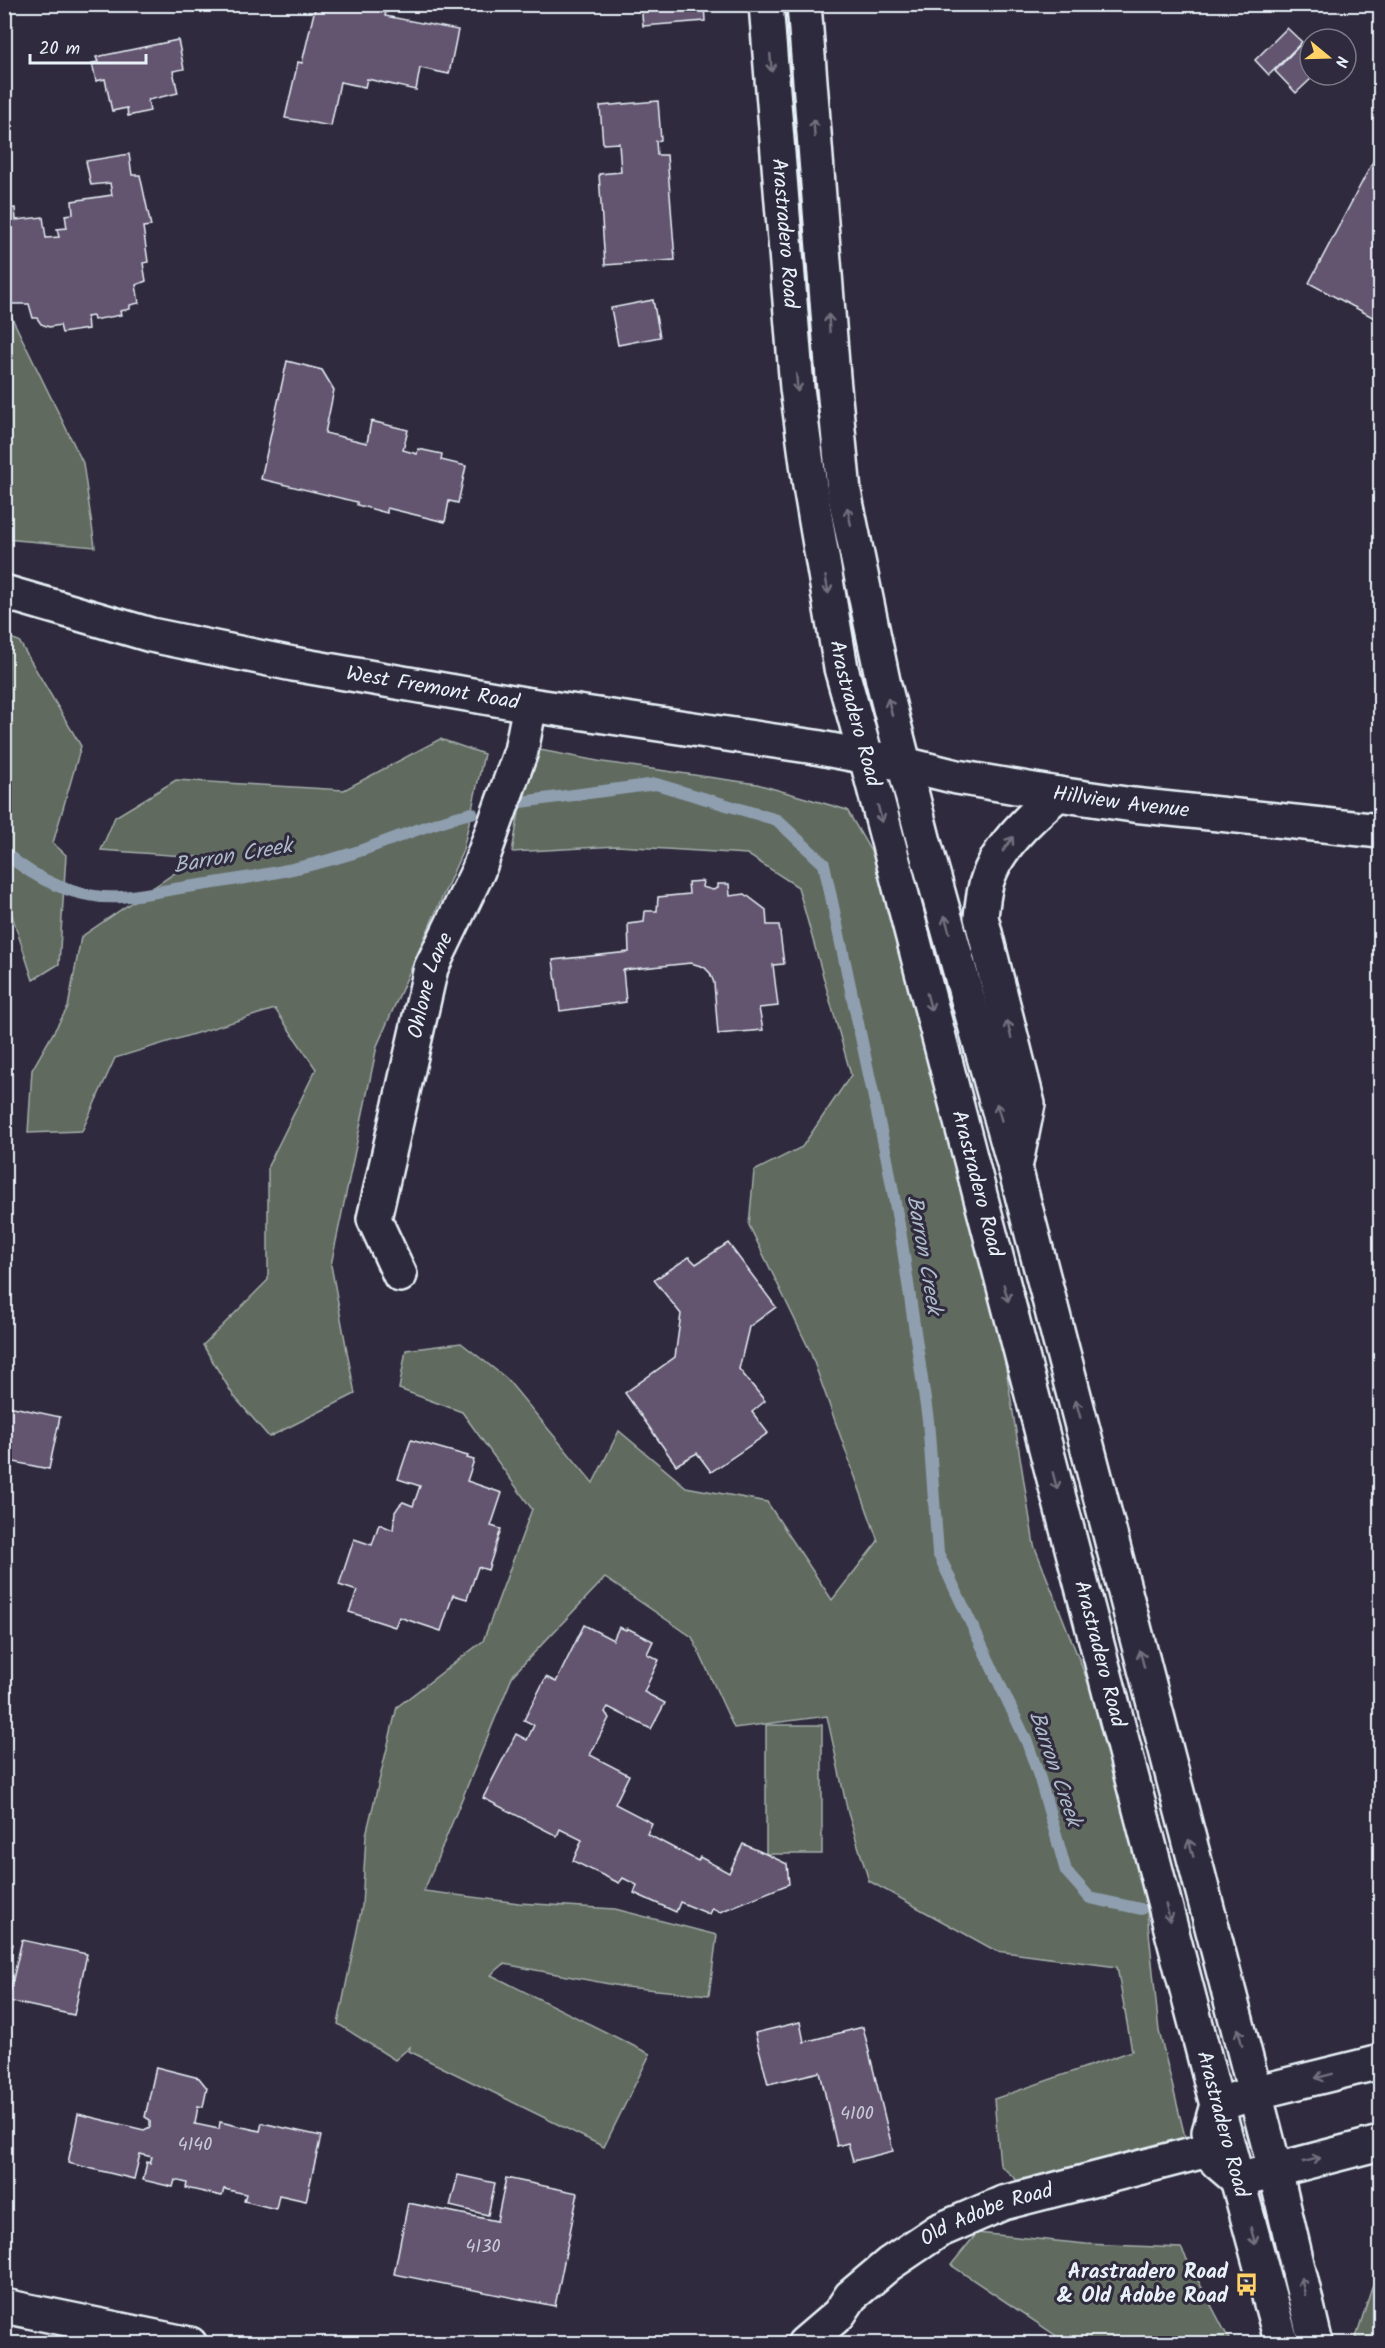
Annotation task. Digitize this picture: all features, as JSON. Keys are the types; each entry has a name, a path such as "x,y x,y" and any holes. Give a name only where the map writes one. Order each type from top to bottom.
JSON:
{"main road":[{"name":"Arastradero Road","path":"766,4 797,388 808,475 841,668 1282,2343"},
{"name":"Arastradero Road","path":"804,4 844,492 883,681 924,842 1015,1168 1275,2170 1316,2343"},
{"name":"West Fremont Road","path":"4,592 151,635 293,664 530,705 866,757"},
{"name":"Ohlone Lane","path":"400,1275 374,1219 431,968 478,871 521,750 530,705"},
{"name":"Hillview Avenue","path":"866,757 957,777 1058,795 1380,831"},
{"path":"1015,1168 1028,1104 981,917 985,887 995,864 1030,817 1058,795"},
{"path":"1380,2062 1254,2093 1218,2105 1204,2151 1238,2180 1380,2143"},
{"name":"Old Adobe Road","path":"804,2343 839,2314 851,2295 889,2264 938,2231 1003,2203 1204,2151"},
{"path":"4,2306 190,2343"}],"green space":[{"path":"4,310 11,316 83,463 95,547 5,539"},
{"path":"5,636 19,641 81,746 53,843 66,855 59,964 33,980 7,900 5,901"},
{"path":"440,739 484,754 463,850 377,1046 331,1265 355,1394 269,1437 233,1395 203,1345 268,1280 268,1166 316,1069 275,1009 115,1058 82,1131 28,1133 32,1070 68,1007 81,937 198,857 101,850 115,817 176,780 344,790"},
{"path":"540,750 603,762 757,784 847,810 904,909 988,1255 1034,1545 1136,1804 1159,2031 1188,2149 1031,2193 1000,2165 994,2099 1132,2051 1117,1967 996,1951 869,1881 848,1813 827,1716 734,1728 692,1637 605,1578 513,1675 424,1891 519,1903 615,1909 717,1935 709,1995 625,1987 504,1964 491,1975 650,2054 604,2147 409,2051 410,2047 395,2060 338,2024 362,1906 366,1835 397,1707 483,1641 532,1509 462,1412 399,1389 406,1350 461,1343 506,1378 593,1483 619,1431 686,1487 767,1502 832,1600 878,1541 810,1351 749,1225 754,1171 802,1147 851,1075 798,887 747,854 617,846 512,852 526,773"},
{"path":"766,1725 822,1725 822,1854 766,1854"},
{"path":"977,2233 1086,2244 1181,2248 1231,2343 1067,2343 951,2265"},
{"path":"1380,2263 1380,2343 1354,2343"}],"building":[{"path":"316,4 381,4 387,7 385,16 458,30 449,74 420,68 416,90 367,79 365,87 340,82 331,126 285,118 298,62 302,63"},
{"path":"641,4 704,4 705,21 643,26"},
{"path":"1287,28 1298,38 1298,46 1269,75 1255,60"},
{"path":"178,40 184,69 173,71 178,93 148,100 150,111 128,116 127,108 112,111 105,79 96,81 92,63 98,62 96,57"},
{"path":"1298,47 1298,87 1302,87 1296,93 1275,71"},
{"path":"658,101 661,140 656,141 657,155 667,155 675,260 605,265 599,174 621,172 619,143 603,144 600,106"},
{"path":"1380,148 1380,321 1309,283"},
{"path":"129,154 132,175 140,175 151,226 143,227 148,262 143,263 146,281 136,285 139,303 130,305 130,309 120,311 121,315 94,320 93,316 87,317 88,329 62,333 60,325 49,327 41,324 37,318 33,318 29,304 4,304 4,209 15,208 16,220 43,217 46,238 59,237 57,229 67,228 65,215 73,214 72,201 112,195 110,183 91,185 86,161"},
{"path":"653,300 660,337 618,345 611,308"},
{"path":"287,361 322,370 334,390 325,433 367,443 371,421 408,430 403,450 417,454 418,449 442,454 441,460 466,466 458,503 449,501 445,522 387,508 387,513 357,505 357,502 261,479"},
{"path":"703,881 702,887 713,890 718,888 718,884 729,884 730,896 745,894 766,910 767,925 779,925 784,964 773,965 778,1006 759,1008 763,1030 718,1034 714,983 710,973 704,967 691,963 623,970 626,1002 560,1011 553,960 629,952 628,924 644,922 645,911 657,911 658,897 689,894 688,882"},
{"path":"728,1243 776,1307 749,1327 739,1369 765,1401 752,1412 768,1433 711,1472 697,1453 676,1465 625,1393 675,1357 681,1314 654,1280 689,1257 696,1264"},
{"path":"4,1405 60,1417 49,1469 4,1460"},
{"path":"411,1440 468,1456 467,1458 474,1460 467,1481 502,1493 491,1526 501,1529 488,1570 478,1567 467,1599 453,1595 441,1631 399,1617 395,1627 349,1612 357,1591 339,1585 354,1539 372,1545 379,1524 393,1530 395,1512 399,1506 403,1502 413,1506 420,1486 398,1479"},
{"path":"584,1625 613,1640 619,1627 626,1630 627,1628 653,1641 647,1654 659,1660 644,1692 665,1703 651,1729 608,1707 605,1712 609,1718 590,1755 629,1775 615,1804 652,1823 647,1834 698,1861 700,1857 729,1873 743,1844 766,1854 787,1864 789,1884 720,1912 712,1908 709,1914 680,1902 676,1912 634,1893 637,1885 623,1878 619,1883 573,1861 582,1840 560,1829 557,1836 483,1798 516,1734 527,1740 534,1725 524,1720 546,1677 556,1682"},
{"path":"22,1940 87,1954 74,2015 8,2001"},
{"path":"4,1942 13,1944 4,1987"},
{"path":"800,2022 804,2042 863,2027 893,2151 853,2161 848,2143 837,2146 820,2072 768,2084 755,2033"},
{"path":"156,2067 199,2078 207,2088 203,2107 198,2106 195,2124 219,2129 220,2122 260,2131 262,2123 321,2136 306,2201 279,2195 276,2209 244,2201 246,2194 224,2189 222,2196 186,2188 187,2183 175,2180 173,2187 143,2180 147,2162 150,2163 152,2157 140,2154 134,2179 68,2163 78,2114 144,2130 150,2127 150,2120 145,2117"},
{"path":"458,2175 495,2183 488,2215 450,2206"},
{"path":"506,2178 578,2193 555,2306 394,2274 408,2203 497,2221"}],"waterway":[{"name":"Barron Creek","path":"521,802 656,784 777,820 824,864 887,1159 901,1236 928,1420 938,1553 1027,1742 1066,1871 1090,1898 1141,1909"},
{"name":"Barron Creek","path":"4,852 30,871 58,886 89,895 121,897 253,877 312,865 350,854 441,821 472,813"}],"place":[{"name":"Arastradero Road & Old Adobe Road","path":"1246,2284"}]}
